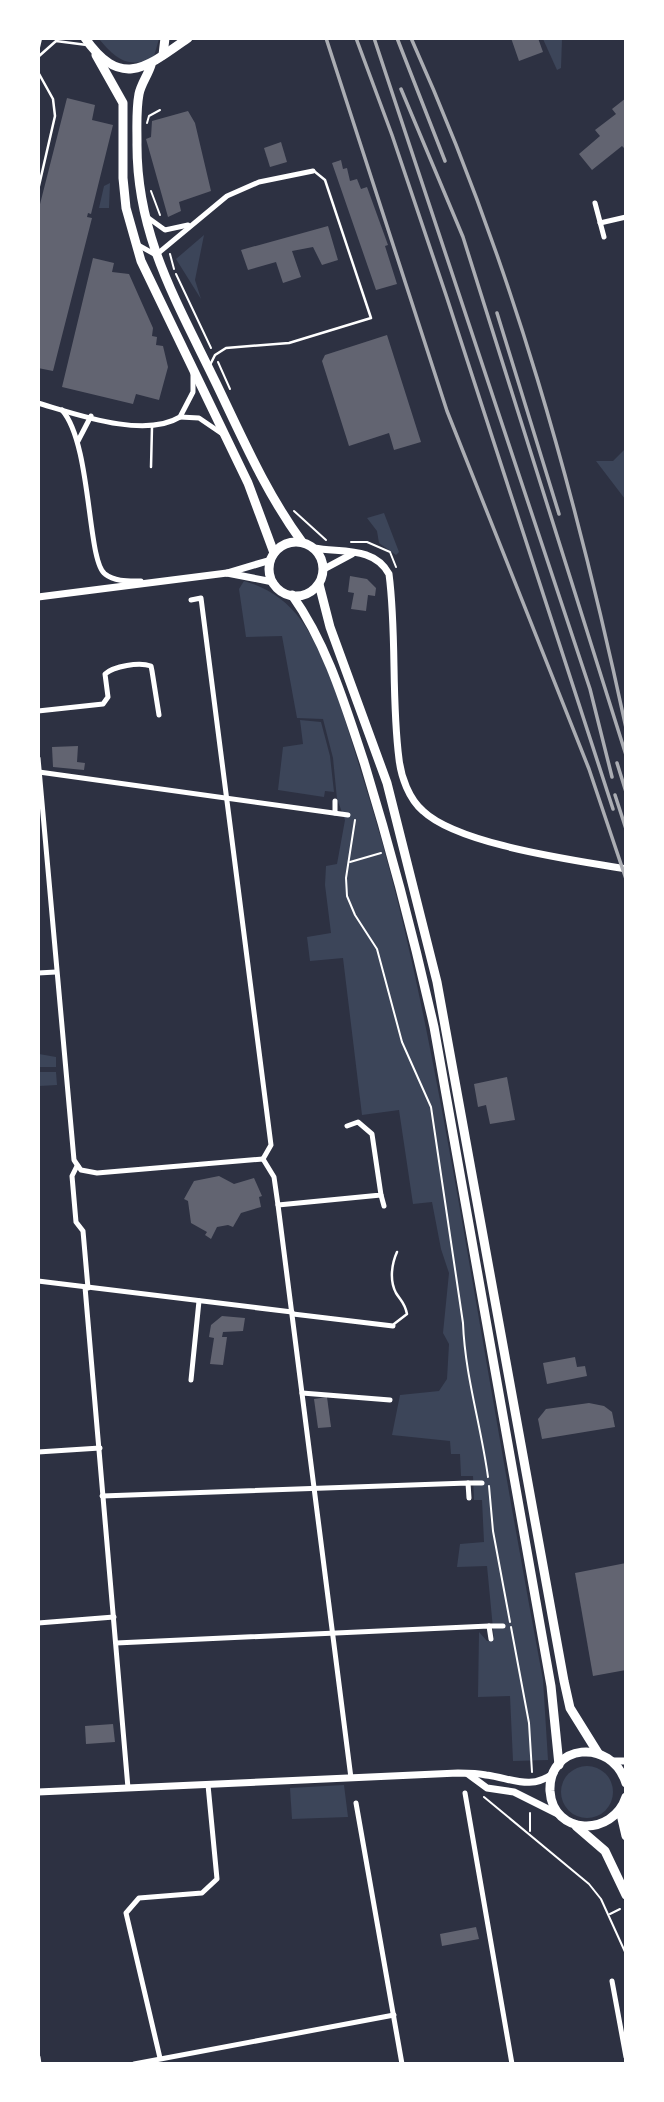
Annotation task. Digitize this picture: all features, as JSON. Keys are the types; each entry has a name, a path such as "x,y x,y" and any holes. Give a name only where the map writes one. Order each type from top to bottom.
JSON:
{"main road":[{"path":"163,55 165,38"},
{"path":"188,38 151,65 140,89 137,168 147,233 275,503 302,542 314,548 324,569 319,584 307,594 292,596"},
{"path":"87,42 123,103 123,178 134,241 193,373 248,483 272,556 273,583 292,596 317,634 352,725 387,837 434,1027 544,1644 556,1769 550,1794 559,1814 605,1851 625,1895"},
{"path":"96,55 106,63 130,70 151,65"},
{"path":"272,556 286,543 302,542"},
{"path":"319,584 330,627 387,783 421,909 451,1051 564,1681 570,1708 598,1752"},
{"path":"556,1769 577,1753 598,1752 622,1760 625,1783"},
{"path":"625,1797 620,1810 625,1836"},
{"path":"575,1825 600,1825 620,1810"}],"street":[{"path":"134,241 141,248 156,255 227,196 248,187 313,171"},
{"path":"595,203 604,237"},
{"path":"145,215 155,225 165,229 191,224"},
{"path":"600,223 625,216"},
{"path":"180,417 193,392 193,373"},
{"path":"38,403 111,422 152,427 180,417 199,418 224,435"},
{"path":"62,410 72,423 89,488 95,559 103,573 119,580 147,582"},
{"path":"78,444 91,416"},
{"path":"314,548 370,555 385,566 389,573 399,760 402,776 416,805 434,820 453,830 562,858 625,869"},
{"path":"324,569 356,552"},
{"path":"38,597 227,573 272,556"},
{"path":"227,573 273,583"},
{"path":"191,600 201,598 271,1145 263,1159"},
{"path":"38,711 103,704 108,697 105,674 111,669 145,664 152,671 159,715"},
{"path":"38,758 74,1160 81,1170 97,1173 263,1159"},
{"path":"39,772 348,815"},
{"path":"335,801 335,813"},
{"path":"38,973 57,972"},
{"path":"347,1126 358,1122 372,1134 384,1206"},
{"path":"263,1159 274,1177 278,1205 351,1778"},
{"path":"78,1166 72,1176 76,1222 83,1231 102,1496 128,1788"},
{"path":"278,1205 381,1195"},
{"path":"38,1281 393,1326"},
{"path":"191,1380 200,1301"},
{"path":"302,1393 390,1400"},
{"path":"38,1452 100,1448"},
{"path":"468,1483 469,1498"},
{"path":"102,1496 482,1483"},
{"path":"38,1623 114,1617"},
{"path":"489,1626 491,1639"},
{"path":"116,1643 503,1626"},
{"path":"38,1793 467,1773 529,1784 544,1780 556,1769"},
{"path":"467,1773 487,1788 514,1792 559,1814"},
{"path":"160,2058 126,1913 139,1898 202,1893 217,1880 208,1785"},
{"path":"465,1793 512,2063"},
{"path":"356,1802 402,2063"},
{"path":"612,1981 625,2057"},
{"path":"616,2004 625,2002"},
{"path":"134,2063 394,2015"},
{"path":"38,2057 39,2063"}],"lane":[{"path":"38,51 41,38"},
{"path":"38,57 56,41 87,42"},
{"path":"38,72 52,99 55,116 38,190"},
{"path":"209,368 215,355 226,348 289,343 371,318 325,180 313,171"},
{"path":"151,467 152,427"},
{"path":"393,1326 407,1314 405,1305 396,1293 391,1265 397,1252"}],"path":[{"path":"150,186 163,220"},
{"path":"170,253 174,270 210,344"},
{"path":"218,363 230,389"},
{"path":"288,506 331,545"},
{"path":"345,543 361,541 390,552 396,567"},
{"path":"355,816 346,888 350,905 377,949 402,1042 431,1107 463,1323 468,1376 482,1436 493,1531 529,1723 531,1772"},
{"path":"349,862 382,853"},
{"path":"475,1791 530,1832 589,1884 609,1914 625,1954"},
{"path":"530,1813 530,1832"},
{"path":"609,1914 620,1909"}],"shaded area":[{"path":"99,39 159,39 154,56 130,62 117,57"},
{"path":"543,39 562,39 561,68 557,70"},
{"path":"110,183 109,208 99,208 104,186"},
{"path":"204,235 195,280 201,299 176,259"},
{"path":"624,450 625,499 596,461 613,461"},
{"path":"384,513 399,552 396,555 379,543 377,531 367,518"},
{"path":"244,581 269,591 289,606 312,637 322,657 346,724 395,889 439,1095 543,1680 548,1760 513,1761 510,1696 478,1697 479,1632 487,1641 494,1639 487,1566 457,1567 460,1544 484,1542 482,1500 474,1500 473,1476 461,1476 460,1454 451,1454 450,1441 392,1435 400,1395 439,1391 447,1379 449,1344 443,1333 449,1273 441,1249 432,1202 413,1204 399,1110 362,1115 343,958 310,961 307,937 331,933 325,885 326,866 337,864 345,820 337,799 333,758 323,719 297,718 282,636 246,637 239,589"},
{"path":"300,720 321,722 330,756 334,792 325,791 324,797 278,790 283,747 303,744"},
{"path":"39,1054 56,1057 56,1067 39,1067"},
{"path":"39,1072 56,1072 57,1085 39,1086"},
{"path":"587,1766 606,1773 613,1792 606,1811 587,1818 568,1811 561,1792 568,1773"},
{"path":"344,1785 348,1817 292,1819 290,1788"}],"building":[{"path":"511,38 538,38 543,52 519,61"},
{"path":"67,98 95,105 92,120 113,125 91,214 88,213 87,217 92,218 53,371 38,368 38,212"},
{"path":"626,98 626,150 622,146 592,170 579,154 600,136 595,130 616,114 612,109"},
{"path":"188,111 195,123 211,191 179,202 181,211 168,217 146,139 151,137 152,121"},
{"path":"281,142 287,162 270,167 264,148"},
{"path":"341,160 343,169 347,168 350,181 357,179 361,189 367,187 388,245 385,246 397,284 376,290 332,163"},
{"path":"328,226 338,260 322,265 313,247 292,251 301,277 283,283 276,262 248,270 241,250"},
{"path":"93,258 114,263 112,272 129,274 153,328 152,336 157,337 156,345 163,346 168,367 159,400 136,394 133,404 62,387"},
{"path":"387,335 421,442 394,450 389,433 349,446 322,361 325,355"},
{"path":"350,576 367,579 376,588 375,596 368,595 366,611 351,609 354,593 348,592"},
{"path":"78,746 77,762 85,763 84,770 53,767 52,747"},
{"path":"507,1077 515,1120 490,1124 486,1105 478,1107 474,1084"},
{"path":"219,1176 234,1184 254,1178 262,1196 259,1197 261,1207 241,1213 233,1227 217,1227 211,1239 205,1235 207,1232 191,1223 188,1201 184,1199 194,1181"},
{"path":"222,1316 245,1318 243,1331 223,1332 222,1337 227,1337 223,1365 210,1364 214,1338 209,1337 211,1325"},
{"path":"575,1357 577,1367 585,1366 587,1376 547,1384 543,1363"},
{"path":"327,1397 331,1427 318,1428 314,1399"},
{"path":"589,1403 604,1406 612,1412 615,1427 542,1439 538,1419 546,1409"},
{"path":"626,1563 626,1670 593,1676 575,1573"},
{"path":"113,1724 115,1742 86,1744 85,1726"},
{"path":"476,1927 479,1939 442,1946 440,1934"}],"railway":[{"path":"326,38 447,411 589,769 626,879"},
{"path":"356,38 446,295 613,809"},
{"path":"374,38 590,689 612,777"},
{"path":"397,38 445,161"},
{"path":"411,38 480,206 537,377 585,551 626,728"},
{"path":"401,89 463,237 626,755"},
{"path":"497,313 559,514"},
{"path":"617,763 626,792"},
{"path":"615,795 626,829"}]}
